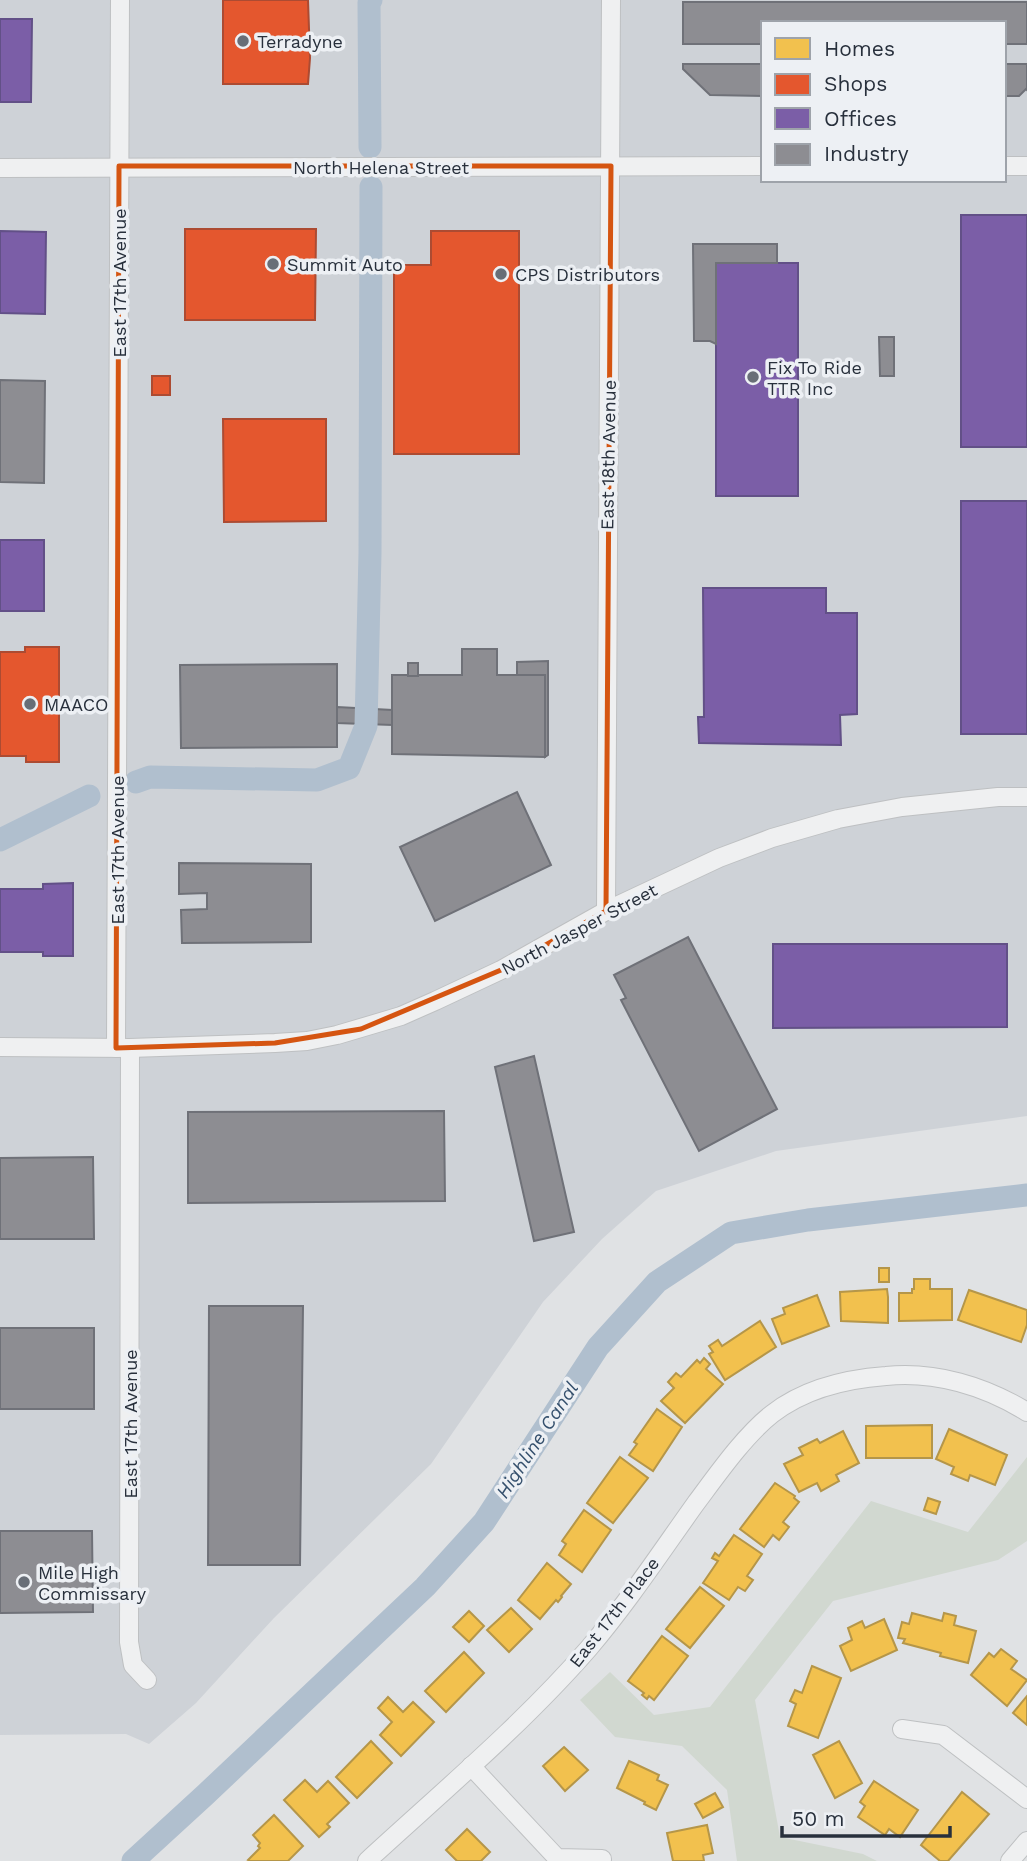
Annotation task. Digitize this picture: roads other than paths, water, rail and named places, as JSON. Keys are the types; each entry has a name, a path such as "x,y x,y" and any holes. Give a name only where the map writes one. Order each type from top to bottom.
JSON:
{"street":[{"name":"East 17th Avenue","path":"120,0 123,1048 129,1642 133,1665 147,1680"},
{"name":"East 18th Avenue","path":"606,911 611,0"},
{"name":"North Helena Street","path":"0,168 761,166"},
{"path":"1006,166 1027,166"},
{"name":"North Jasper Street","path":"0,1047 123,1048 275,1043 321,1038 361,1029 401,1016 491,974 606,911 719,858 772,838 838,819 902,807 946,801 1027,797"},
{"name":"East 17th Place","path":"367,1861 520,1721 589,1648 720,1470 772,1414 811,1392 835,1384 862,1377 904,1374 962,1383 1008,1400 1027,1412"},
{"path":"902,1729 943,1735 1027,1799"},
{"path":"471,1766 557,1858 602,1859"},
{"path":"1010,1861 1027,1841"}],"waterway":[{"path":"370,147 371,0"},
{"path":"136,782 150,777 317,780 349,768 366,726 370,553 371,187"},
{"path":"0,840 89,796"},
{"name":"Highline Canal","path":"133,1861 425,1587 484,1522 598,1347 657,1282 731,1233 808,1220 1027,1195"}],"place":[{"name":"Terradyne","path":"243,41"},
{"name":"Summit Auto","path":"273,264"},
{"name":"CPS Distributors","path":"501,274"},
{"name":"Fix To Ride TTR Inc","path":"753,377"},
{"name":"MAACO","path":"30,704"},
{"name":"Mile High Commissary","path":"24,1582"}]}
